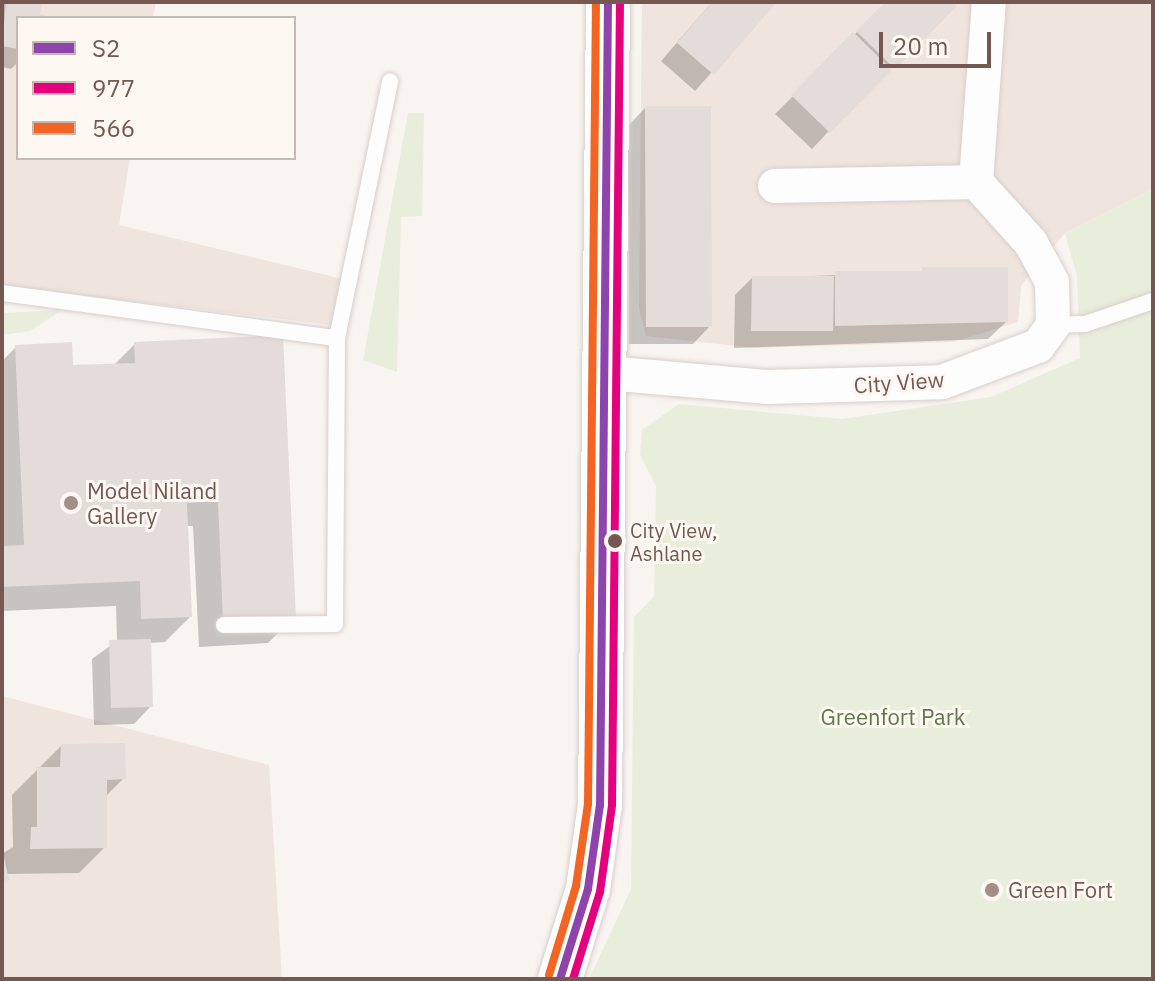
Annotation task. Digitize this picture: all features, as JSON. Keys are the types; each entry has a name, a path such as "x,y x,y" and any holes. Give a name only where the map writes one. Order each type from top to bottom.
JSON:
{"main road":[{"path":"560,979 588,889 600,805 607,373 608,2"}],"street":[{"path":"989,2 976,182 1031,243 1052,282 1053,325"},
{"path":"775,186 976,182"},
{"name":"City View","path":"607,373 768,387 942,382 1038,346 1053,325"}],"lane":[{"path":"224,625 335,624 337,338 390,81"},
{"path":"2,293 337,338"},
{"path":"1053,325 1085,324 1153,301"}],"shaded area":[{"path":"2,2 156,2 153,16 16,16 16,160 130,160 119,225 343,279 332,325 2,286"},
{"path":"642,2 1153,2 1153,189 1064,234 1021,286 1018,322 953,342 755,348 646,336 639,308"},
{"path":"2,696 269,765 282,979 2,979"}],"green space":[{"path":"408,113 424,113 422,216 401,217 397,372 363,360"},
{"name":"Greenfort Park","path":"1153,189 1153,979 589,979 631,889 634,617 654,596 656,486 640,455 642,430 679,404 842,419 991,397 1080,358 1077,276 1065,234"},
{"path":"62,310 30,331 2,335 2,313"}],"building":[{"path":"6,2 42,2 40,14 46,16 16,16 16,49 2,46"},
{"path":"712,2 777,2 714,75 677,43"},
{"path":"885,2 953,2 957,6 895,69 856,31"},
{"path":"853,32 892,70 830,133 791,95"},
{"path":"645,106 711,106 712,327 646,327"},
{"path":"922,267 1008,267 1008,322 835,326 835,271 922,271"},
{"path":"752,276 834,276 833,331 751,331"},
{"path":"283,335 296,619 223,622 218,501 187,503 192,617 141,619 140,581 2,587 2,546 24,545 15,345 72,342 73,365 135,363 134,342"},
{"path":"151,639 153,707 111,708 109,640"},
{"path":"125,743 126,779 107,780 107,848 30,849 31,827 37,827 37,767 60,767 61,744"},
{"path":"2,848 9,880 2,881"}],"transit line":[{"name":"566","path":"549,975 576,886 588,804 596,2"},
{"name":"S2","path":"560,979 588,889 600,805 608,2"},
{"name":"977","path":"573,979 600,892 612,805 620,2"}],"place":[{"name":"Model Niland Gallery","path":"71,503"},
{"name":"City View, Ashlane","path":"615,541"},
{"name":"Green Fort","path":"992,890"}]}
